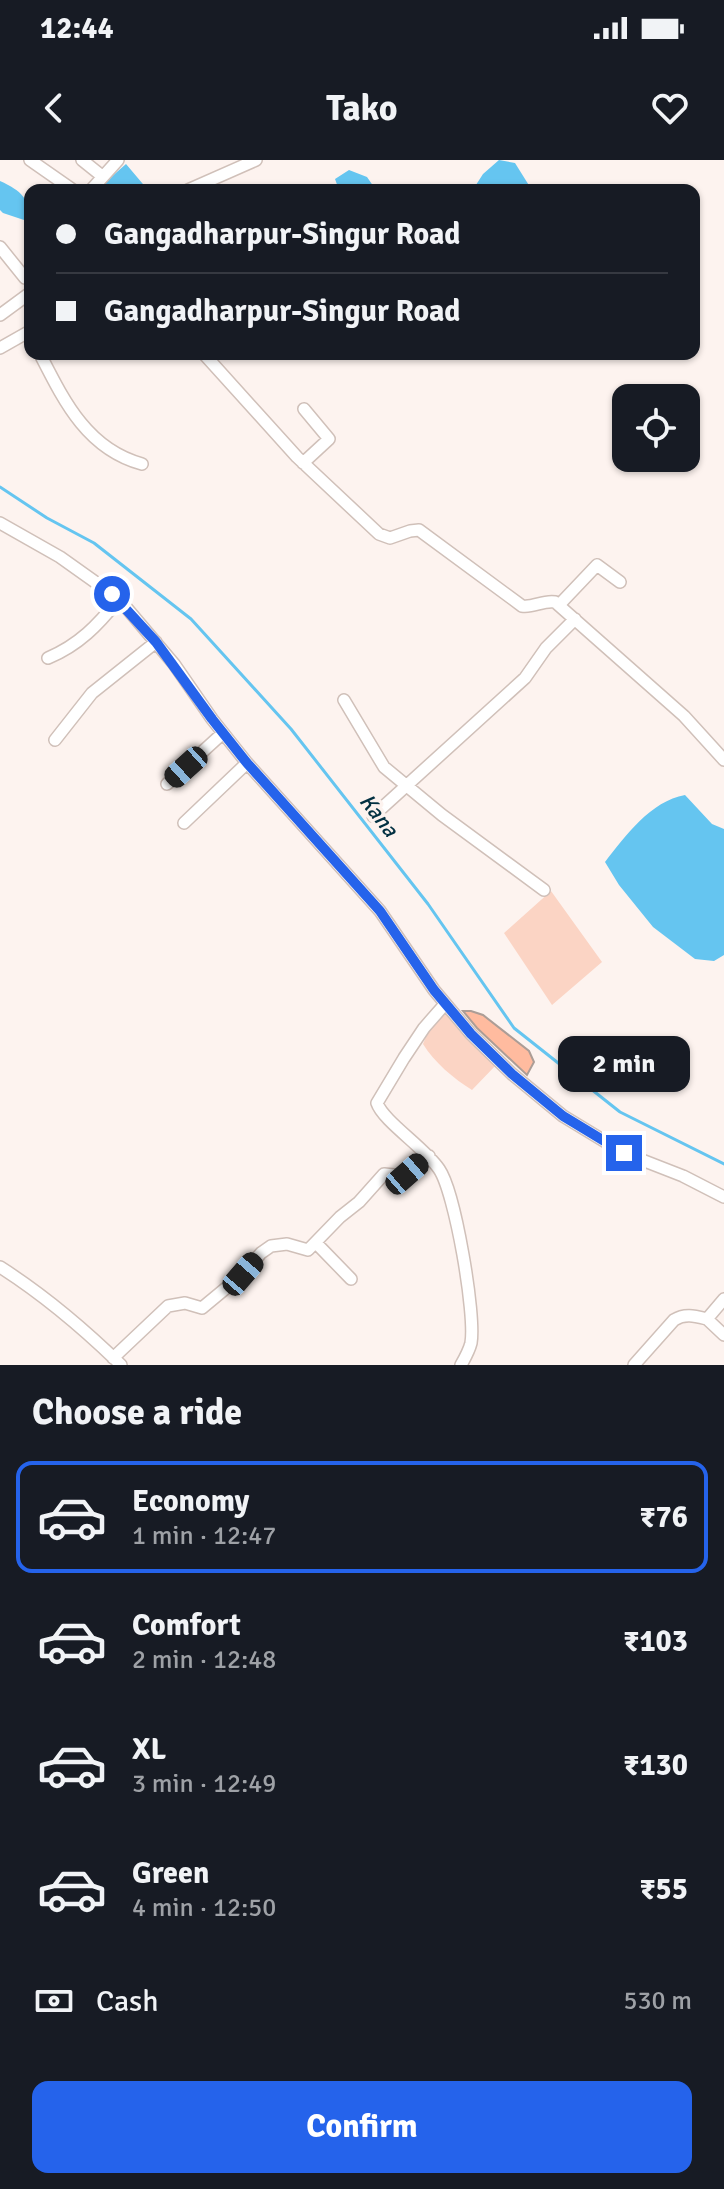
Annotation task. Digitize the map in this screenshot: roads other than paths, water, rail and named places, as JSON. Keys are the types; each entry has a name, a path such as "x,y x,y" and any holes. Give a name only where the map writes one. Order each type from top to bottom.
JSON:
{"street":[{"path":"30,160 64,184"},
{"path":"82,160 102,176"},
{"path":"96,184 118,160"},
{"path":"202,184 256,160"},
{"path":"0,247 24,277"},
{"path":"0,315 24,289"},
{"path":"0,348 24,334"},
{"path":"43,360 69,407 87,432 106,448 142,464"},
{"path":"209,360 303,463 370,526 383,536 394,538 419,530 522,606 552,601 559,605 684,716 724,760"},
{"path":"303,463 329,439 304,409"},
{"path":"0,523 60,557 119,599 156,642 247,763 380,911 445,1004 512,1074 563,1116 624,1153 683,1176 724,1197"},
{"path":"559,605 597,565 620,582"},
{"path":"48,658 90,633 119,599"},
{"path":"373,816 525,678 546,648 575,619"},
{"path":"55,740 92,693 156,642"},
{"path":"344,700 379,760 390,772 442,815 544,890"},
{"path":"167,784 223,733"},
{"path":"184,823 247,763"},
{"path":"445,1004 410,1048 377,1103 383,1113 429,1156 448,1186 468,1286 471,1341 461,1365"},
{"path":"0,1267 28,1284 117,1361 168,1306 185,1303 202,1308 271,1246 287,1244 306,1251 384,1174 404,1176 429,1156"},
{"path":"316,1243 351,1279"},
{"path":"707,1319 724,1299"},
{"path":"634,1365 680,1316 707,1319 724,1335"}],"water":[{"path":"499,160 515,163 528,184 477,184"},
{"path":"126,164 143,184 105,184"},
{"path":"349,170 367,177 372,184 337,184 335,179"},
{"path":"0,181 23,197 24,220 0,210"},
{"path":"685,795 712,824 724,829 724,955 714,961 695,959 653,927 619,885 605,862 650,812"}],"waterway":[{"name":"Kana","path":"0,487 47,518 94,543 191,619 291,729 428,904 514,1028 620,1112 724,1164"}]}
